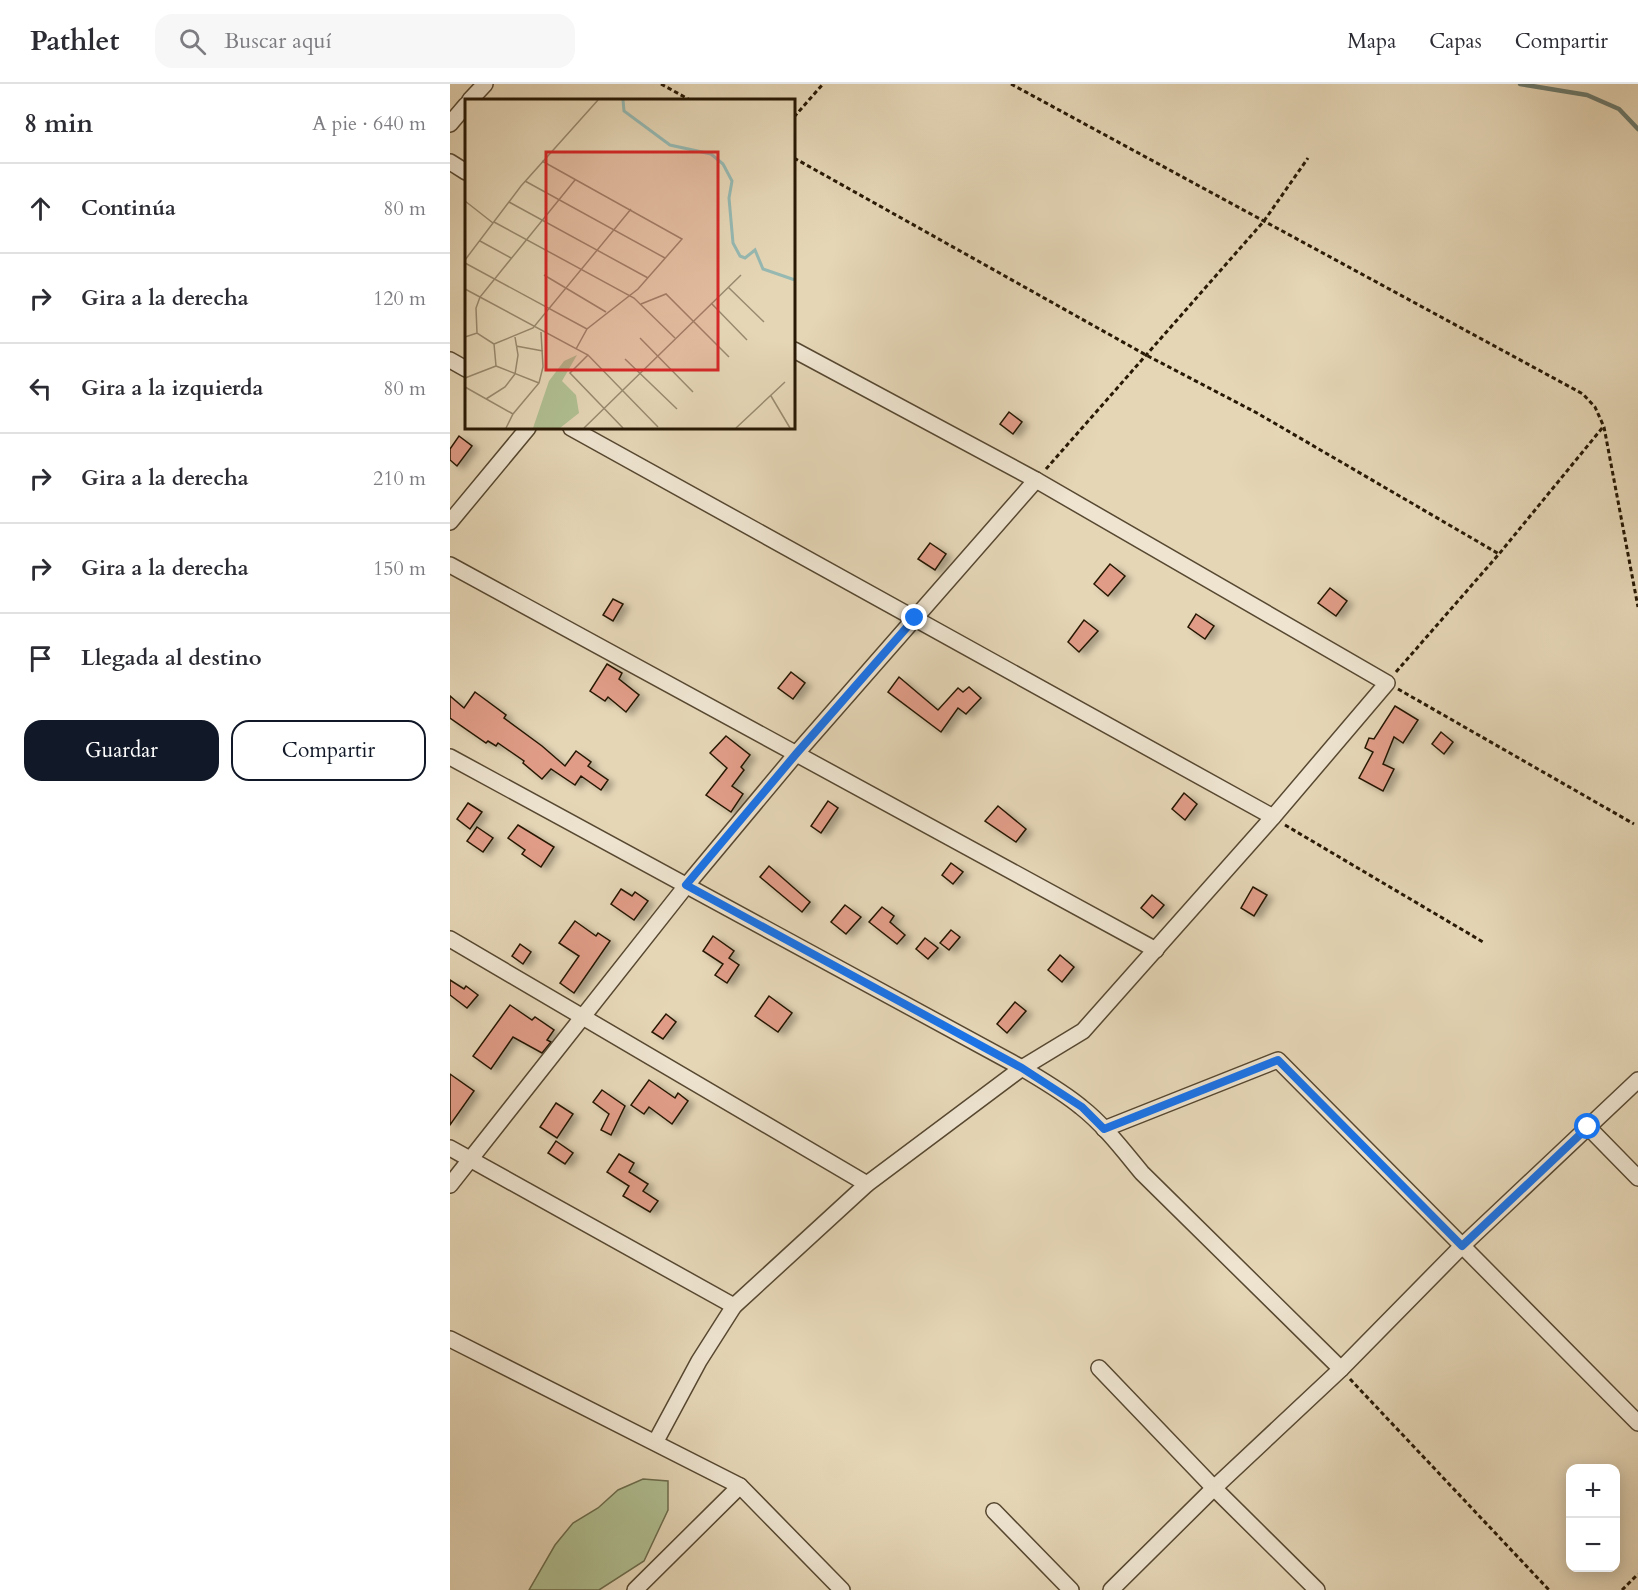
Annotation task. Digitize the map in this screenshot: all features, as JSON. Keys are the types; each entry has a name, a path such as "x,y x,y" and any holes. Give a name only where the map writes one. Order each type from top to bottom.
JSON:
{"street":[{"path":"471,99 485,84"},
{"path":"450,123 465,106"},
{"path":"450,162 465,171"},
{"path":"656,1442 699,1361 734,1306 867,1184 1022,1068 1083,1031 1273,818 1387,683 1036,480 795,351"},
{"path":"450,360 465,368"},
{"path":"450,522 527,429"},
{"path":"573,429 1273,818"},
{"path":"450,1185 686,885 796,754 1036,480"},
{"path":"450,565 1156,950"},
{"path":"450,757 1022,1068 1082,1107 1142,1173 1341,1369"},
{"path":"450,939 867,1184"},
{"path":"1104,1129 1278,1060 1638,1423"},
{"path":"1111,1590 1214,1488 1341,1369 1462,1246 1638,1080"},
{"path":"1588,1127 1638,1178"},
{"path":"450,1148 734,1306"},
{"path":"450,1339 740,1486 842,1590"},
{"path":"1099,1368 1214,1488 1317,1590"},
{"path":"635,1590 740,1486"},
{"path":"994,1511 1071,1590"}],"path":[{"path":"661,84 688,99"},
{"path":"795,116 823,84"},
{"path":"1011,84 1583,394 1595,407 1604,427 1638,607"},
{"path":"1036,480 1264,221 1308,158"},
{"path":"795,159 1146,355 1257,413 1499,554"},
{"path":"1604,427 1499,554 1387,683 1634,824"},
{"path":"1273,818 1483,942"},
{"path":"1341,1369 1549,1590"},
{"path":"1622,1590 1638,1574"}],"green space":[{"path":"643,1479 668,1481 668,1510 644,1561 599,1590 529,1590 555,1545 573,1523 598,1508 618,1490"}],"building":[{"path":"1009,412 1022,422 1013,434 1000,424"},
{"path":"459,436 472,446 457,466 450,460 450,449"},
{"path":"930,543 946,554 935,570 918,559"},
{"path":"1110,564 1125,576 1108,596 1094,584"},
{"path":"1330,588 1347,601 1336,616 1318,603"},
{"path":"613,599 623,604 613,621 603,615"},
{"path":"1196,614 1214,626 1205,639 1188,627"},
{"path":"1084,620 1098,631 1079,652 1068,642"},
{"path":"607,664 622,673 619,679 639,695 626,712 608,697 605,701 590,691"},
{"path":"791,672 805,683 793,699 778,688"},
{"path":"899,677 938,710 958,688 963,692 969,687 981,698 966,714 958,708 941,732 888,692"},
{"path":"475,692 506,715 504,718 565,766 576,751 591,762 588,766 608,780 601,790 581,776 575,785 551,769 542,779 523,763 524,761 498,743 496,746 488,741 486,743 450,718 450,696 464,708"},
{"path":"1395,706 1418,720 1403,743 1394,737 1383,764 1394,769 1383,791 1359,778 1373,752 1365,748 1369,738 1374,739"},
{"path":"1441,732 1453,742 1444,754 1432,744"},
{"path":"726,736 750,755 741,767 744,770 732,786 743,794 731,812 706,795 727,768 710,753"},
{"path":"1184,793 1197,804 1185,820 1172,809"},
{"path":"828,801 838,808 821,833 811,826"},
{"path":"468,803 482,812 470,829 457,819"},
{"path":"998,806 1026,829 1016,842 985,821"},
{"path":"518,825 554,847 541,867 522,854 525,850 508,838"},
{"path":"477,827 493,838 483,852 467,841"},
{"path":"951,863 963,872 953,884 942,875"},
{"path":"769,866 810,902 802,912 760,877"},
{"path":"1253,887 1267,895 1254,916 1241,908"},
{"path":"621,889 632,896 635,892 648,901 634,920 611,904"},
{"path":"1152,895 1164,905 1153,918 1141,908"},
{"path":"845,905 861,917 846,934 831,922"},
{"path":"882,907 894,916 890,922 905,935 897,944 869,922"},
{"path":"575,921 596,936 598,933 610,941 574,993 560,983 579,956 559,943"},
{"path":"951,930 960,937 949,950 940,943"},
{"path":"713,936 734,951 729,958 739,965 727,983 715,975 723,964 703,951"},
{"path":"925,938 938,948 928,959 916,949"},
{"path":"520,944 531,952 523,964 512,956"},
{"path":"1060,955 1074,967 1062,982 1048,970"},
{"path":"450,980 464,989 466,986 478,995 467,1008 450,995"},
{"path":"769,996 792,1013 778,1032 755,1016"},
{"path":"1015,1002 1026,1011 1007,1033 997,1024"},
{"path":"510,1005 532,1020 535,1017 554,1030 547,1040 551,1042 542,1053 513,1037 491,1069 473,1056"},
{"path":"666,1014 676,1022 663,1039 652,1032"},
{"path":"450,1074 474,1091 450,1125"},
{"path":"649,1080 675,1098 678,1093 688,1101 672,1124 649,1107 644,1114 631,1105"},
{"path":"602,1090 625,1106 611,1135 601,1130 609,1114 593,1102"},
{"path":"556,1103 573,1114 557,1138 540,1127"},
{"path":"556,1141 573,1153 565,1164 548,1153"},
{"path":"619,1154 634,1163 629,1172 648,1184 643,1191 658,1201 650,1212 623,1196 629,1186 607,1172"}],"waterway":[{"path":"1520,84 1587,95 1619,109 1638,129"}],"route":[{"path":"915,618 686,885 1022,1068 1082,1107 1104,1129 1278,1060 1462,1246 1588,1127"}]}
